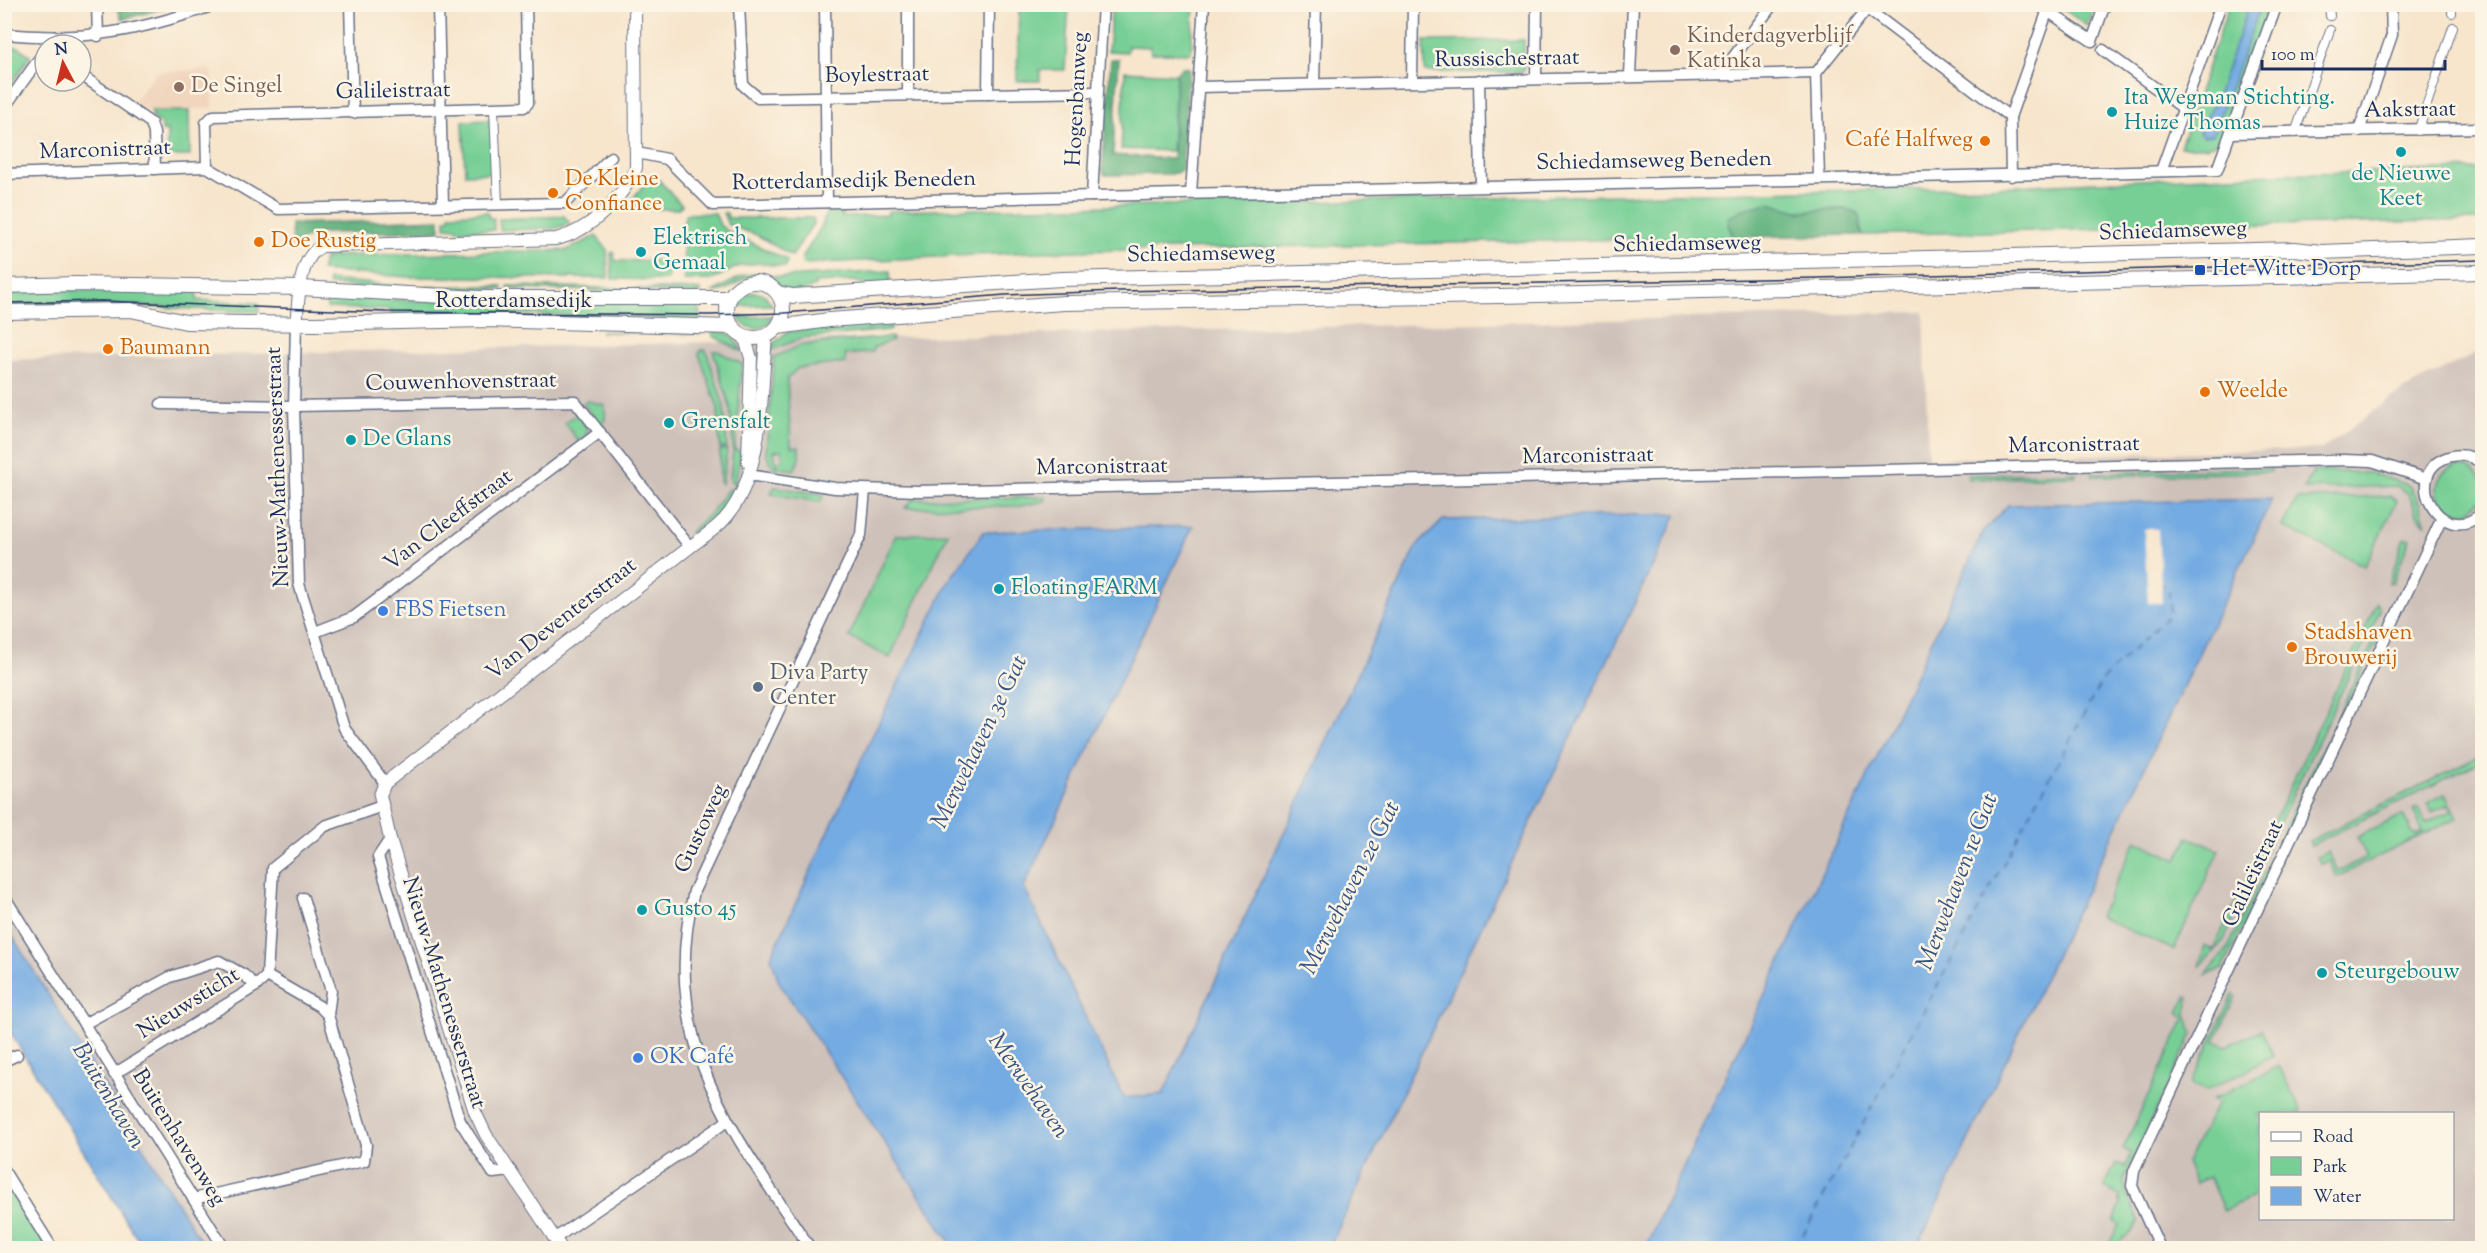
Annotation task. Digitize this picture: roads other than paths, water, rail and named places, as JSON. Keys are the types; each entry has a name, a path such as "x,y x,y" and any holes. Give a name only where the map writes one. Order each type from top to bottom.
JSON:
{"main road":[{"name":"Schiedamseweg","path":"778,293 793,296 1062,279 2295,249 2321,252 2482,246"},
{"name":"Schiedamseweg","path":"778,327 893,315 1064,303 1500,296 2482,272"},
{"path":"752,282 767,284 778,293 784,307 778,327 766,337 751,339 732,327 727,312 729,298 739,287 752,282"},
{"name":"Rotterdamsedijk","path":"4,286 76,284 301,288 479,298 729,298"},
{"name":"Rotterdamsedijk","path":"4,312 131,310 186,322 296,324 484,321 732,327"}],"street":[{"path":"97,4 98,36"},
{"path":"93,37 166,22 217,4"},
{"path":"350,4 353,113"},
{"path":"438,4 443,205"},
{"name":"Galileistraat","path":"207,167 206,123 213,116 524,107 528,103 526,4"},
{"path":"296,324 307,261 314,250 322,246 556,239 578,232 596,217 629,182 636,168 635,4"},
{"name":"Boylestraat","path":"739,4 743,85 758,98 1097,92"},
{"path":"825,4 826,202"},
{"path":"908,4 908,95"},
{"path":"988,93 989,4"},
{"name":"Hogenbanweg","path":"1092,196 1102,4"},
{"path":"1191,193 1204,4"},
{"path":"1314,83 1316,4"},
{"path":"1412,81 1413,4"},
{"path":"1536,78 1537,4"},
{"path":"1630,76 1633,4"},
{"path":"1720,75 1773,4"},
{"path":"2037,4 2048,8 2092,41 2105,4"},
{"path":"2161,171 2221,4"},
{"path":"2230,133 2277,4"},
{"path":"2290,4 2330,11 2358,4"},
{"path":"2359,131 2392,35 2391,4"},
{"path":"1819,178 1816,73 1864,7 2010,117"},
{"path":"2011,176 2010,117 2048,8"},
{"path":"2418,131 2453,27"},
{"path":"2295,133 2330,30"},
{"path":"4,34 33,37"},
{"path":"2103,50 2183,108"},
{"path":"4,108 33,67"},
{"name":"Russischestraat","path":"1198,87 1816,73"},
{"path":"1479,80 1481,185"},
{"path":"93,83 151,123 154,133 155,169"},
{"path":"494,109 498,204"},
{"name":"Aakstraat","path":"2230,133 2482,128"},
{"name":"Schiedamseweg Beneden","path":"1092,196 1481,185 2011,176 2217,170 2230,133"},
{"name":"Rotterdamsedijk Beneden","path":"637,153 667,159 712,205 1092,196"},
{"path":"207,167 273,207 284,209 565,203 611,157"},
{"name":"Marconistraat","path":"4,174 207,167"},
{"name":"Nieuw-Mathenesserstraat","path":"296,324 294,406 299,584 344,728 385,783 380,795 390,839 475,1112 486,1135 558,1244"},
{"name":"Van Deventerstraat","path":"744,336 751,358 748,475"},
{"name":"Van Deventerstraat","path":"385,783 720,523 731,510 748,475 756,449 766,337"},
{"name":"Couwenhovenstraat","path":"161,404 294,406 575,400 690,547"},
{"name":"Van Cleeffstraat","path":"315,632 354,617 600,432"},
{"path":"2482,464 2471,457 2449,457 2432,469 2427,479 2428,501 2442,518 2461,523 2474,520 2482,513"},
{"name":"Marconistraat","path":"748,475 865,490 1037,489 2344,460 2372,461 2427,479"},
{"name":"Gustoweg","path":"810,1248 726,1122 700,1061 690,1027 685,987 687,923 694,891 861,535 865,490"},
{"name":"Galileïstraat","path":"2160,1248 2132,1186 2134,1171 2442,518"},
{"name":"Nieuwsticht","path":"114,1074 256,986 267,976 273,868 325,826 382,806"},
{"name":"Buitenhavenweg","path":"4,896 224,1248"},
{"path":"303,898 331,991 327,1015"},
{"path":"84,1024 170,977 219,961 244,975 256,986"},
{"path":"193,1199 364,1161 366,1144 327,1015 319,1006 267,976"},
{"path":"4,1061 17,1055"},
{"path":"558,1244 726,1122"},
{"path":"4,1171 52,1248"}],"water":[{"path":"2249,5 2261,5 2213,135 2203,136 2199,132 2215,102"},
{"name":"Merwehaven 1e Gat","path":"2272,499 1917,1248 1645,1248 1983,532 2008,505"},
{"path":"1677,514 1329,1248 954,1248 779,982 771,957 876,728 949,581 983,532 1193,526 1024,887 1124,1098 1163,1094 1417,546 1443,520"},
{"name":"Buitenhaven","path":"4,923 205,1248 143,1248 5,1024"}],"tram line":[{"path":"4,303 101,301 386,312 709,315 784,313 1005,295 1119,291 1818,278 2482,260"}],"place":[{"name":"Kinderdagverblijf Katinka","path":"1675,50"},
{"name":"De Singel","path":"179,87"},
{"name":"Ita Wegman Stichting. Huize Thomas","path":"2112,112"},
{"name":"Café Halfweg","path":"1985,141"},
{"name":"de Nieuwe Keet","path":"2401,152"},
{"name":"De Kleine Confiance","path":"553,193"},
{"name":"Doe Rustig","path":"259,242"},
{"name":"Elektrisch Gemaal","path":"641,252"},
{"name":"Het Witte Dorp","path":"2200,270"},
{"name":"Baumann","path":"108,349"},
{"name":"Weelde","path":"2205,392"},
{"name":"Grensfalt","path":"669,423"},
{"name":"De Glans","path":"351,440"},
{"name":"Floating FARM","path":"999,589"},
{"name":"FBS Fietsen","path":"383,611"},
{"name":"Stadshaven Brouwerij","path":"2292,647"},
{"name":"Diva Party Center","path":"758,687"},
{"name":"Gusto 45","path":"642,910"},
{"name":"Steurgebouw","path":"2322,973"},
{"name":"OK Café","path":"638,1058"}],"water label":[{"name":"Merwehaven 3e Gat","path":"980,742"},
{"name":"Merwehaven 2e Gat","path":"1351,888"},
{"name":"Merwehaven","path":"1028,1086"}]}
